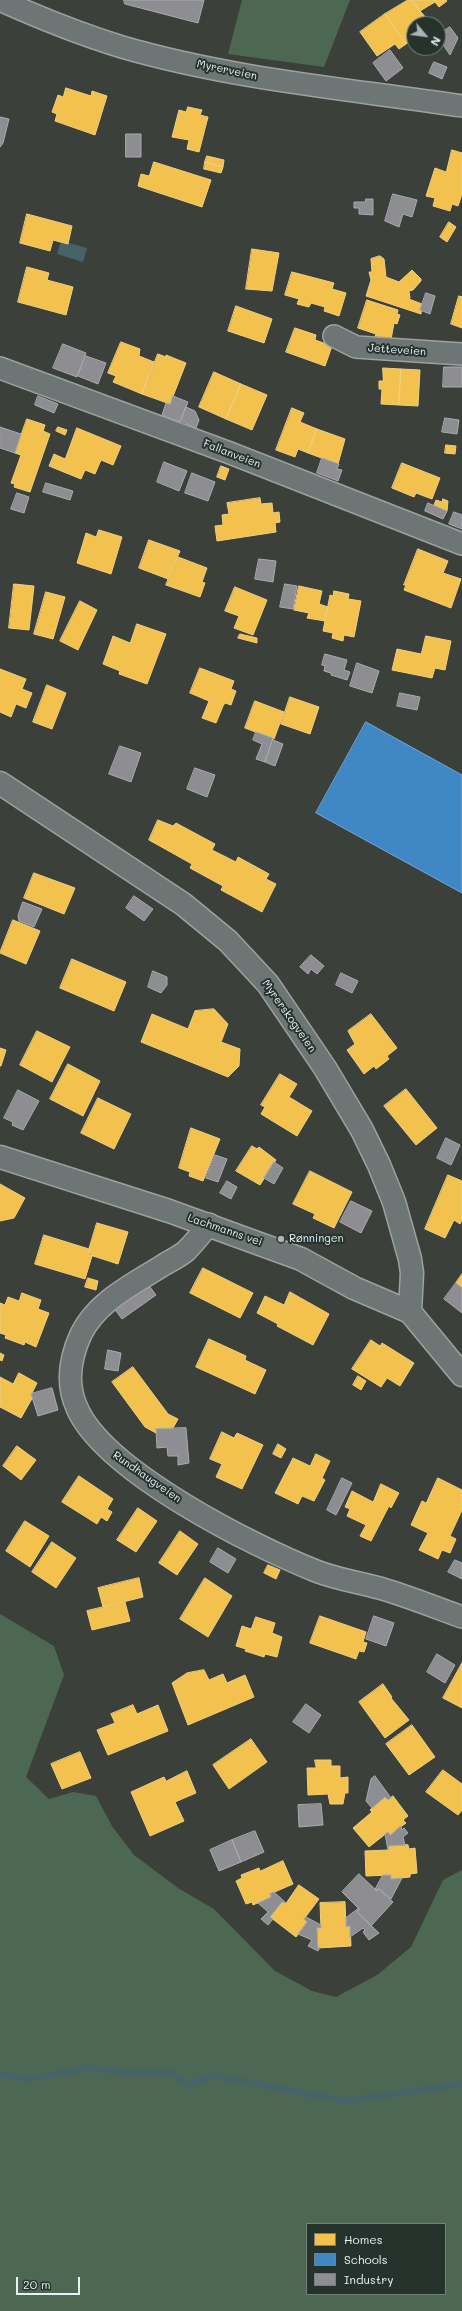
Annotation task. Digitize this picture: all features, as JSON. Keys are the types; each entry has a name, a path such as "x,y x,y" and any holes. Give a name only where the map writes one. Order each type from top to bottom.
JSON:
{"street":[{"name":"Myrerveien","path":"0,0 68,29 122,47 218,69 283,81 462,106"},
{"name":"Jetteveien","path":"334,336 356,347 462,354"},
{"name":"Fallanveien","path":"0,368 230,453 462,544"},
{"name":"Myrerskogveien","path":"0,783 183,904 228,941 268,984 325,1068 362,1130 379,1165 394,1202 410,1259 412,1273 410,1312"},
{"name":"Lachmanns vei","path":"0,1157 208,1224 301,1259 354,1288 410,1312 462,1374"},
{"name":"Rundhaugveien","path":"208,1224 185,1251 110,1299 92,1317 74,1349 71,1366 70,1382 77,1410 99,1439 126,1465 199,1513 262,1548 317,1572 348,1582 386,1590 462,1617"}],"green space":[{"path":"242,0 350,0 324,67 228,54"},
{"path":"0,1614 54,1646 64,1675 26,1777 49,1799 73,1792 96,1796 112,1826 134,1855 178,1888 214,1909 275,1971 312,1991 336,1997 377,1975 411,1947 443,1880 462,1870 462,2311 0,2311"}],"water":[{"path":"61,241 87,248 83,262 57,254"}],"building: Homes":[{"path":"408,0 411,0 424,16 406,16 406,44 385,14"},
{"path":"411,0 447,1 439,7 435,2 420,11"},
{"path":"385,14 406,44 399,49 395,44 377,56 360,32"},
{"path":"66,88 91,96 92,91 107,96 95,135 55,121 57,114 52,112 58,95 63,97"},
{"path":"188,107 202,110 200,115 208,117 199,152 187,149 189,140 172,137 179,110 186,112"},
{"path":"452,150 462,153 462,194 458,206 452,204 450,211 433,206 435,198 426,196 435,168 446,172"},
{"path":"207,156 224,160 223,167 205,162"},
{"path":"154,162 211,180 202,207 138,186 141,174 149,176"},
{"path":"205,162 223,167 221,173 204,169"},
{"path":"27,214 72,226 68,244 53,240 50,251 20,243"},
{"path":"449,222 456,227 447,242 440,237"},
{"path":"252,249 279,253 272,291 246,289"},
{"path":"380,256 384,259 386,277 399,282 412,270 421,279 413,290 409,291 409,299 422,304 421,314 366,296 371,280 369,272 372,272 371,259"},
{"path":"27,267 49,273 47,280 73,287 66,315 18,302"},
{"path":"292,272 334,283 332,289 346,293 339,316 324,311 325,307 311,303 309,307 297,304 299,299 285,295"},
{"path":"459,296 462,297 462,328 451,324"},
{"path":"367,300 398,310 397,314 400,315 397,324 394,323 390,345 374,340 376,334 358,328"},
{"path":"236,306 272,319 264,343 228,331"},
{"path":"295,328 316,335 315,340 332,346 325,366 286,352"},
{"path":"121,342 140,349 139,356 154,362 142,394 113,382 116,376 108,373"},
{"path":"158,354 166,357 166,355 186,363 170,404 142,394"},
{"path":"383,368 401,369 399,405 381,404 382,389 379,389 379,381 383,381"},
{"path":"401,369 420,370 418,406 399,405"},
{"path":"214,372 241,384 226,419 199,407"},
{"path":"241,384 267,395 252,430 226,419"},
{"path":"292,408 304,413 300,422 317,429 308,453 298,449 295,457 276,450"},
{"path":"27,419 45,425 43,431 50,434 30,492 14,487 15,484 11,483 21,455 15,453"},
{"path":"58,427 67,430 65,435 56,431"},
{"path":"77,428 121,446 113,465 101,460 95,474 85,470 81,479 49,466 54,454 65,459"},
{"path":"317,429 345,439 338,464 308,453"},
{"path":"446,445 456,446 455,454 445,453"},
{"path":"402,463 440,478 432,499 416,493 414,497 392,488"},
{"path":"221,466 229,469 225,480 217,477"},
{"path":"260,498 261,504 272,503 273,513 279,512 280,522 275,523 276,532 217,541 215,526 223,525 222,515 229,514 227,503"},
{"path":"443,499 448,501 447,511 434,505 436,500 442,502"},
{"path":"99,530 122,537 111,574 77,563 86,533 96,537"},
{"path":"149,540 180,551 168,579 139,568"},
{"path":"418,549 448,561 443,573 461,579 451,608 404,590 406,585 404,585"},
{"path":"178,557 207,568 202,582 205,583 200,597 166,585"},
{"path":"14,584 34,586 29,630 9,628"},
{"path":"299,586 322,591 319,604 328,607 325,621 307,618 309,613 294,610"},
{"path":"235,587 267,600 253,635 234,628 239,616 225,611"},
{"path":"334,591 349,594 348,599 361,601 354,637 344,635 343,641 332,638 333,633 323,631 330,595 333,596"},
{"path":"46,592 65,597 53,639 34,634"},
{"path":"80,601 97,610 78,650 60,641"},
{"path":"137,624 166,634 147,684 119,674 120,671 103,664 113,636 130,643"},
{"path":"240,634 257,638 257,643 238,638"},
{"path":"426,636 451,641 445,670 435,668 432,678 392,670 397,649 421,654"},
{"path":"200,668 234,681 231,689 236,691 231,705 225,703 216,723 202,718 209,701 190,693"},
{"path":"0,669 26,679 22,689 32,693 26,708 16,704 11,717 0,712"},
{"path":"47,685 66,693 52,729 33,722"},
{"path":"290,697 319,707 310,734 281,724"},
{"path":"255,701 284,712 274,739 245,728"},
{"path":"158,820 173,826 176,823 215,844 212,850 236,862 238,857 269,874 266,879 276,884 262,912 221,890 223,886 190,868 192,864 149,840"},
{"path":"34,873 75,888 64,914 24,898"},
{"path":"13,920 40,931 26,964 0,953"},
{"path":"72,959 126,982 114,1011 60,988"},
{"path":"214,1009 228,1024 221,1042 240,1049 239,1066 228,1077 141,1042 152,1014 188,1029 195,1011"},
{"path":"371,1014 397,1048 387,1056 389,1059 376,1069 374,1066 364,1074 347,1050 355,1044 348,1031"},
{"path":"37,1031 70,1047 52,1082 20,1065"},
{"path":"0,1048 6,1050 1,1066 0,1066"},
{"path":"68,1064 100,1081 83,1116 50,1099"},
{"path":"280,1074 297,1084 289,1097 312,1111 297,1136 261,1114 265,1107 261,1105"},
{"path":"406,1089 437,1128 416,1145 384,1106"},
{"path":"98,1098 131,1114 114,1149 81,1133"},
{"path":"191,1128 220,1139 203,1181 189,1176 190,1172 179,1168"},
{"path":"252,1146 257,1149 259,1147 276,1160 260,1185 236,1171"},
{"path":"310,1171 352,1192 334,1228 313,1218 315,1214 293,1204"},
{"path":"448,1175 462,1181 462,1220 460,1224 454,1220 445,1238 425,1229"},
{"path":"0,1184 25,1198 14,1218 0,1221"},
{"path":"97,1223 128,1232 118,1264 90,1255 89,1249"},
{"path":"44,1235 89,1249 92,1256 85,1279 35,1264"},
{"path":"203,1268 253,1293 240,1318 190,1293"},
{"path":"462,1274 462,1288 456,1283"},
{"path":"88,1278 98,1281 96,1290 85,1287"},
{"path":"290,1292 329,1314 313,1345 277,1326 278,1324 257,1313 265,1296 284,1305"},
{"path":"22,1293 41,1300 38,1309 49,1313 36,1347 25,1342 24,1345 5,1338 6,1335 0,1333 0,1303 5,1305 8,1297 19,1301"},
{"path":"209,1339 246,1356 245,1360 266,1370 255,1394 196,1367"},
{"path":"371,1340 380,1346 378,1350 382,1343 414,1363 400,1386 387,1378 381,1387 352,1369"},
{"path":"0,1353 4,1355 2,1361 0,1360"},
{"path":"133,1367 168,1414 178,1419 167,1439 145,1427 112,1382"},
{"path":"19,1373 37,1383 32,1393 34,1395 21,1418 0,1407 0,1377 13,1384"},
{"path":"358,1376 366,1381 361,1390 353,1385"},
{"path":"222,1432 234,1438 237,1433 263,1445 242,1489 216,1477 222,1464 210,1459"},
{"path":"278,1444 286,1449 281,1458 273,1454"},
{"path":"17,1446 36,1460 21,1480 3,1466"},
{"path":"316,1454 330,1461 322,1478 325,1480 314,1501 302,1496 298,1504 275,1493 293,1458 310,1466"},
{"path":"79,1476 113,1499 107,1509 112,1512 107,1521 101,1517 97,1524 62,1502"},
{"path":"438,1478 462,1490 462,1510 450,1536 456,1539 450,1553 442,1550 438,1559 419,1550 428,1533 411,1525 422,1501 426,1503"},
{"path":"381,1484 399,1493 391,1508 389,1506 371,1541 360,1536 366,1525 347,1516 350,1509 345,1507 352,1491 373,1502"},
{"path":"138,1508 157,1521 136,1552 117,1540"},
{"path":"25,1521 49,1536 30,1567 6,1551"},
{"path":"180,1531 198,1544 177,1575 159,1563"},
{"path":"52,1542 76,1558 56,1588 32,1572"},
{"path":"268,1565 280,1570 276,1579 264,1573"},
{"path":"139,1578 143,1597 103,1607 98,1588"},
{"path":"205,1578 232,1596 208,1637 180,1619"},
{"path":"125,1602 130,1621 92,1630 87,1611"},
{"path":"320,1616 366,1632 363,1642 367,1643 364,1652 359,1651 356,1659 310,1643"},
{"path":"256,1617 275,1623 272,1633 282,1637 277,1657 265,1654 264,1657 245,1651 246,1649 236,1646 242,1626 251,1629"},
{"path":"462,1663 462,1708 443,1698"},
{"path":"204,1670 209,1680 223,1674 227,1683 245,1675 254,1697 188,1725 172,1683 187,1673"},
{"path":"383,1684 392,1697 391,1698 409,1720 385,1738 359,1702"},
{"path":"133,1705 137,1714 158,1705 168,1731 108,1755 97,1730 115,1723 111,1714"},
{"path":"412,1725 435,1757 409,1775 386,1744"},
{"path":"251,1739 267,1762 229,1789 213,1765"},
{"path":"80,1752 91,1778 62,1789 51,1764"},
{"path":"315,1760 331,1760 331,1766 340,1766 340,1778 348,1777 348,1793 345,1793 343,1804 330,1804 328,1794 308,1795 307,1768 316,1768"},
{"path":"443,1770 462,1784 462,1810 458,1815 426,1792"},
{"path":"187,1771 196,1793 175,1802 184,1821 150,1836 131,1792 164,1777 166,1781"},
{"path":"393,1796 408,1816 403,1820 406,1823 390,1835 388,1832 369,1847 353,1828 372,1812 370,1810 385,1797 388,1800"},
{"path":"408,1845 409,1849 415,1848 417,1873 410,1874 410,1877 391,1879 391,1875 366,1876 365,1851 389,1850 389,1846"},
{"path":"283,1861 293,1884 270,1894 271,1897 253,1905 252,1902 246,1904 236,1881 242,1878 241,1875 259,1868 260,1871"},
{"path":"299,1885 319,1899 304,1919 307,1922 296,1937 270,1917 282,1902 286,1903"},
{"path":"345,1902 346,1927 350,1926 351,1946 318,1948 317,1928 321,1928 320,1903"}],"building: Schools":[{"path":"366,722 462,775 462,893 316,813"}],"building: Industry":[{"path":"124,0 204,0 198,23 125,4"},
{"path":"450,27 458,38 450,55 446,49 446,30"},
{"path":"390,50 403,68 386,81 373,63"},
{"path":"434,62 447,67 442,79 429,73"},
{"path":"0,117 9,119 3,143 0,147"},
{"path":"126,134 141,134 141,157 126,157"},
{"path":"393,194 417,200 412,217 403,214 399,227 385,221"},
{"path":"366,199 373,199 373,215 359,214 359,208 354,208 354,202 365,202"},
{"path":"426,293 435,296 430,314 420,310"},
{"path":"63,344 86,353 77,377 53,368"},
{"path":"86,356 106,363 98,384 78,376"},
{"path":"444,367 462,367 462,387 443,387"},
{"path":"38,396 58,404 54,413 35,405"},
{"path":"173,396 188,402 180,422 162,415 166,403 170,404"},
{"path":"186,407 195,411 199,420 196,428 181,421"},
{"path":"445,418 459,420 457,434 442,432"},
{"path":"0,427 21,434 15,453 0,448"},
{"path":"322,458 339,464 337,469 342,470 338,481 317,473"},
{"path":"164,462 187,471 179,491 157,482"},
{"path":"192,473 215,482 208,501 185,493"},
{"path":"46,483 73,491 70,500 43,492"},
{"path":"17,493 29,497 24,513 11,509"},
{"path":"428,503 447,511 443,519 425,511"},
{"path":"454,512 462,515 462,529 449,524"},
{"path":"259,559 276,561 273,582 255,579"},
{"path":"285,584 297,586 293,609 280,607"},
{"path":"325,654 347,660 344,670 350,672 347,680 324,671 325,666 322,665"},
{"path":"357,663 379,671 372,693 350,686"},
{"path":"400,693 420,697 417,710 397,706"},
{"path":"256,732 273,738 265,762 256,759 262,744 253,740"},
{"path":"273,740 283,744 275,766 265,762"},
{"path":"120,746 141,753 131,782 109,774"},
{"path":"195,768 215,775 207,797 187,789"},
{"path":"134,896 153,909 144,921 126,908"},
{"path":"23,902 42,909 34,927 19,921 18,916"},
{"path":"311,955 324,966 317,974 311,969 308,974 300,967"},
{"path":"153,971 167,977 167,985 161,993 148,987"},
{"path":"341,973 358,981 352,993 336,985"},
{"path":"18,1090 39,1101 23,1130 12,1125 13,1122 4,1118"},
{"path":"446,1138 460,1145 451,1165 437,1158"},
{"path":"215,1155 227,1159 218,1182 206,1178"},
{"path":"274,1162 283,1168 274,1184 264,1178"},
{"path":"227,1181 237,1187 231,1199 220,1193"},
{"path":"351,1201 372,1211 361,1233 340,1222"},
{"path":"147,1283 156,1295 122,1319 113,1307"},
{"path":"456,1283 462,1288 462,1313 444,1299"},
{"path":"108,1350 121,1353 118,1371 105,1369"},
{"path":"52,1388 58,1410 38,1416 31,1394"},
{"path":"186,1428 189,1463 178,1465 178,1456 168,1456 167,1447 157,1448 156,1429"},
{"path":"342,1478 352,1483 336,1515 327,1510"},
{"path":"218,1548 236,1559 228,1573 210,1562"},
{"path":"455,1560 462,1563 462,1579 448,1572"},
{"path":"374,1616 394,1623 386,1646 366,1639"},
{"path":"437,1654 455,1665 445,1683 427,1672"},
{"path":"306,1704 321,1715 309,1733 293,1722"},
{"path":"375,1776 391,1798 388,1800 385,1797 372,1808 366,1801 371,1779"},
{"path":"321,1804 323,1825 299,1827 298,1805"},
{"path":"401,1826 402,1830 404,1828 408,1833 403,1837 405,1845 389,1846 388,1850 385,1834 388,1832 390,1835"},
{"path":"255,1831 264,1852 241,1862 232,1840"},
{"path":"232,1840 241,1862 219,1871 210,1850"},
{"path":"359,1874 377,1891 379,1889 393,1902 371,1926 357,1912 359,1909 342,1892"},
{"path":"383,1875 391,1875 391,1879 402,1878 391,1899 379,1889 375,1890"},
{"path":"274,1892 286,1903 282,1902 270,1917 273,1919 268,1925 261,1919 268,1912 258,1903 271,1897 270,1894"},
{"path":"359,1908 357,1912 379,1933 369,1940 363,1932 365,1930 363,1928 350,1937 350,1926 346,1927 346,1918"},
{"path":"306,1917 321,1925 321,1928 317,1928 318,1948 320,1947 318,1951 308,1946 312,1940 298,1934 307,1922 304,1919"}],"waterway":[{"path":"0,2074 27,2079 89,2068 123,2072 171,2072 189,2086 210,2075 345,2101 462,2084"}],"place":[{"name":"Rønningen","path":"281,1239"}]}
